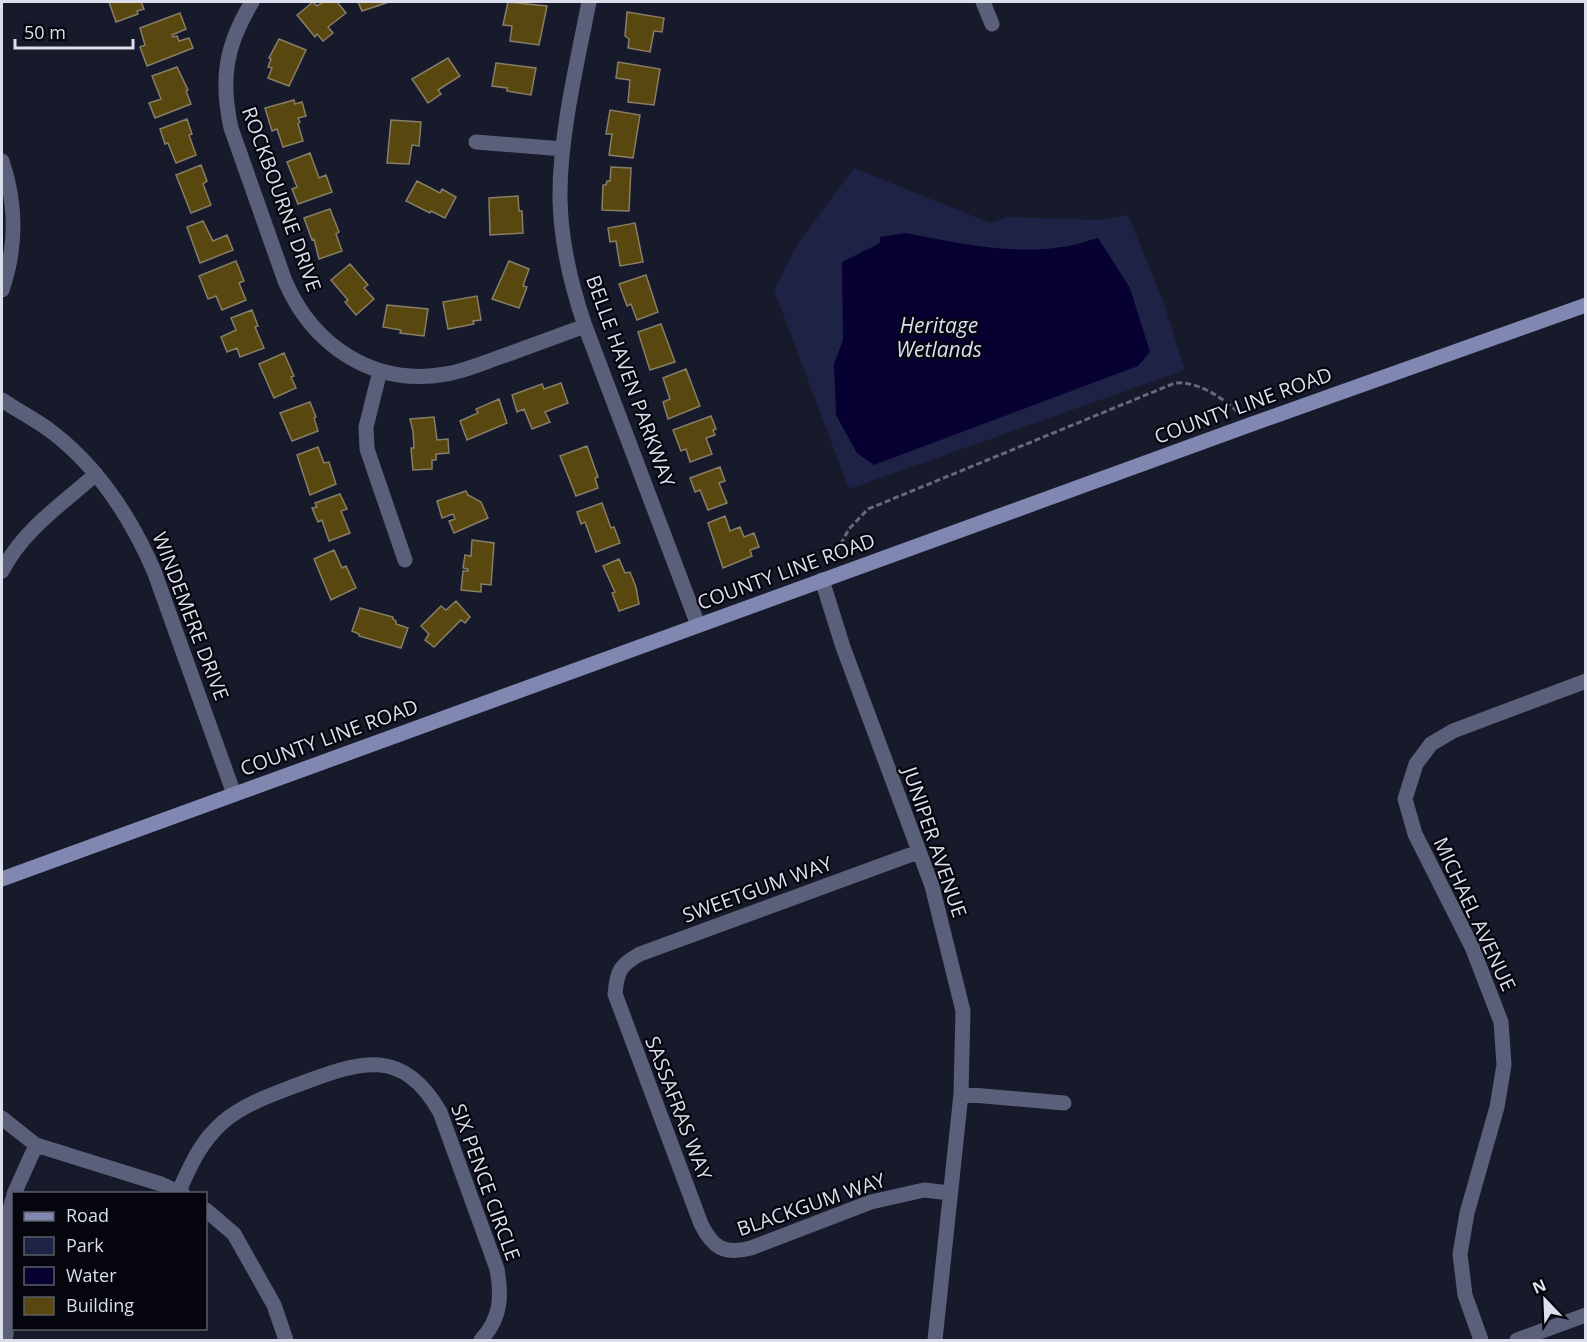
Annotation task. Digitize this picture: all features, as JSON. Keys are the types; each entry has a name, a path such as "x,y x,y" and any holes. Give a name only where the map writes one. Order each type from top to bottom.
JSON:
{"main road":[{"name":"COUNTY LINE ROAD","path":"2,879 1252,424 1586,305"}],"street":[{"name":"BELLE HAVEN PARKWAY","path":"589,2 563,149 560,200 564,246 575,298 698,625"},
{"path":"983,2 992,24"},
{"name":"ROCKBOURNE DRIVE","path":"247,3 225,72 226,104 231,128 294,302 329,344 380,371 415,376 446,374 481,364 585,326"},
{"path":"476,142 563,149"},
{"path":"2,161 13,200 15,228 2,290"},
{"path":"380,371 366,427 367,449 405,560"},
{"name":"WINDEMERE DRIVE","path":"2,400 52,431 96,474 125,513 149,561 234,794"},
{"path":"2,571 17,546 32,529 96,474"},
{"name":"JUNIPER AVENUE","path":"822,580 843,647 932,886 963,1011 962,1094 936,1341"},
{"name":"MICHAEL AVENUE","path":"1481,1341 1465,1295 1460,1254 1467,1213 1497,1107 1504,1065 1501,1022 1472,948 1415,834 1405,799 1416,764 1431,744 1452,731 1586,681"},
{"name":"SWEETGUM WAY","path":"616,975 626,962 640,954 918,852"},
{"name":"SASSAFRAS WAY","path":"616,975 615,994 620,1011 701,1224 708,1238 720,1248"},
{"name":"SIX PENCE CIRCLE","path":"181,1192 192,1162 205,1140 224,1122 244,1108 268,1096 346,1067 364,1064 383,1065 401,1070 424,1088 440,1112 497,1269 501,1292 496,1316 482,1341"},
{"path":"962,1094 1064,1103"},
{"path":"2,1118 36,1145 181,1192"},
{"path":"15,1192 36,1145"},
{"name":"BLACKGUM WAY","path":"720,1248 735,1252 751,1248 871,1202 924,1190 950,1193"},
{"path":"4,1341 9,1267 6,1239 12,1203"},
{"path":"207,1211 234,1234 274,1305 286,1341"},
{"path":"1518,1341 1586,1315"}],"path":[{"path":"822,580 849,529 868,509 1175,383 1192,384 1228,403 1252,424"}],"green space":[{"name":"Heritage Wetlands","path":"854,168 990,223 1007,217 1102,220 1128,215 1163,301 1185,370 849,489 774,290 797,245"}],"water":[{"name":"Heritage Wetlands","path":"906,233 984,247 1023,250 1076,245 1098,238 1130,288 1150,352 1138,366 874,465 857,453 836,415 834,364 843,340 842,262 880,243 880,237"}],"building":[{"path":"109,2 141,2 144,9 137,11 138,14 116,22"},
{"path":"313,2 317,6 323,2 337,2 346,13 328,27 333,33 323,41 317,34 315,37 297,15"},
{"path":"358,2 389,2 362,11"},
{"path":"508,2 547,6 539,45 510,41 512,26 503,25"},
{"path":"627,12 664,18 662,32 654,31 650,52 628,48 629,39 625,36"},
{"path":"180,13 186,29 172,35 177,36 179,41 189,38 193,48 147,66 140,47 145,45 140,28"},
{"path":"279,39 306,50 289,86 268,78 272,68 268,67 271,59 269,58"},
{"path":"448,58 460,76 438,90 441,94 428,103 412,79"},
{"path":"618,62 660,69 654,105 628,102 630,80 616,78"},
{"path":"496,63 536,68 531,95 492,86"},
{"path":"177,67 188,90 186,91 191,104 155,118 149,103 161,99 152,76"},
{"path":"294,100 295,104 302,102 306,116 298,118 303,141 283,147 277,129 272,131 265,108"},
{"path":"610,110 640,115 633,158 609,155 612,134 606,134"},
{"path":"187,119 192,134 189,135 196,155 176,163 168,143 165,144 160,129"},
{"path":"391,120 421,122 419,146 412,145 409,164 387,163"},
{"path":"310,153 319,178 326,175 332,192 298,204 292,189 297,187 287,162"},
{"path":"201,165 207,181 203,184 211,205 191,213 176,175"},
{"path":"611,167 631,168 629,211 602,210 603,185 610,181"},
{"path":"417,181 440,193 442,189 456,197 445,218 406,201"},
{"path":"518,196 519,211 522,211 523,233 490,235 489,198"},
{"path":"330,209 339,232 336,234 342,251 319,259 314,239 312,240 304,218"},
{"path":"203,221 213,241 227,235 233,250 200,263 187,227"},
{"path":"635,223 643,262 620,266 616,241 610,242 608,228"},
{"path":"236,261 244,281 239,283 246,300 222,310 216,296 208,299 199,276"},
{"path":"509,261 529,269 523,286 527,287 519,308 492,299"},
{"path":"350,264 368,285 364,288 374,299 356,315 345,302 348,300 331,280"},
{"path":"646,275 658,312 637,320 631,304 627,306 619,284"},
{"path":"477,296 481,320 473,321 474,324 448,329 443,302"},
{"path":"387,305 428,309 424,336 400,333 401,330 383,327"},
{"path":"252,310 258,326 255,327 264,348 240,357 237,348 227,352 221,337 236,330 231,318"},
{"path":"661,324 675,362 650,370 638,332"},
{"path":"284,353 294,376 291,377 296,388 274,398 259,364"},
{"path":"686,369 700,406 668,419 663,402 670,399 663,378"},
{"path":"561,383 568,403 545,412 550,422 532,429 524,409 517,412 512,395 542,384 544,389"},
{"path":"499,399 507,423 467,440 460,421 478,413 476,409"},
{"path":"310,402 318,431 292,441 280,413"},
{"path":"711,416 716,429 713,430 715,435 706,438 712,454 690,462 686,449 681,451 673,430"},
{"path":"434,417 437,440 448,439 449,453 436,454 436,460 432,460 432,469 413,470 411,448 414,448 413,431 410,419"},
{"path":"587,446 598,477 595,478 598,488 576,496 560,456"},
{"path":"318,447 324,463 329,462 336,484 310,495 297,455"},
{"path":"720,467 725,481 719,483 727,503 708,510 700,490 695,492 690,478"},
{"path":"466,491 468,495 481,502 488,518 454,533 449,521 455,519 453,514 442,518 437,501"},
{"path":"340,494 347,509 341,511 350,533 329,541 322,520 318,522 312,508 317,507 315,503"},
{"path":"602,503 611,528 614,527 620,543 596,552 585,522 581,524 577,512"},
{"path":"725,516 730,531 740,527 744,537 754,533 759,547 750,550 752,556 723,568 708,523"},
{"path":"472,540 494,543 491,585 481,584 481,592 461,590 463,571 468,571 463,568 465,555 471,556"},
{"path":"334,550 342,568 346,566 356,588 331,600 314,559"},
{"path":"619,559 625,573 630,572 639,604 619,611 612,593 615,592 603,566"},
{"path":"456,601 470,617 465,623 461,620 434,647 425,640 429,634 421,626 441,606 446,610"},
{"path":"360,608 393,617 396,624 408,628 401,648 359,636 352,631"}]}
